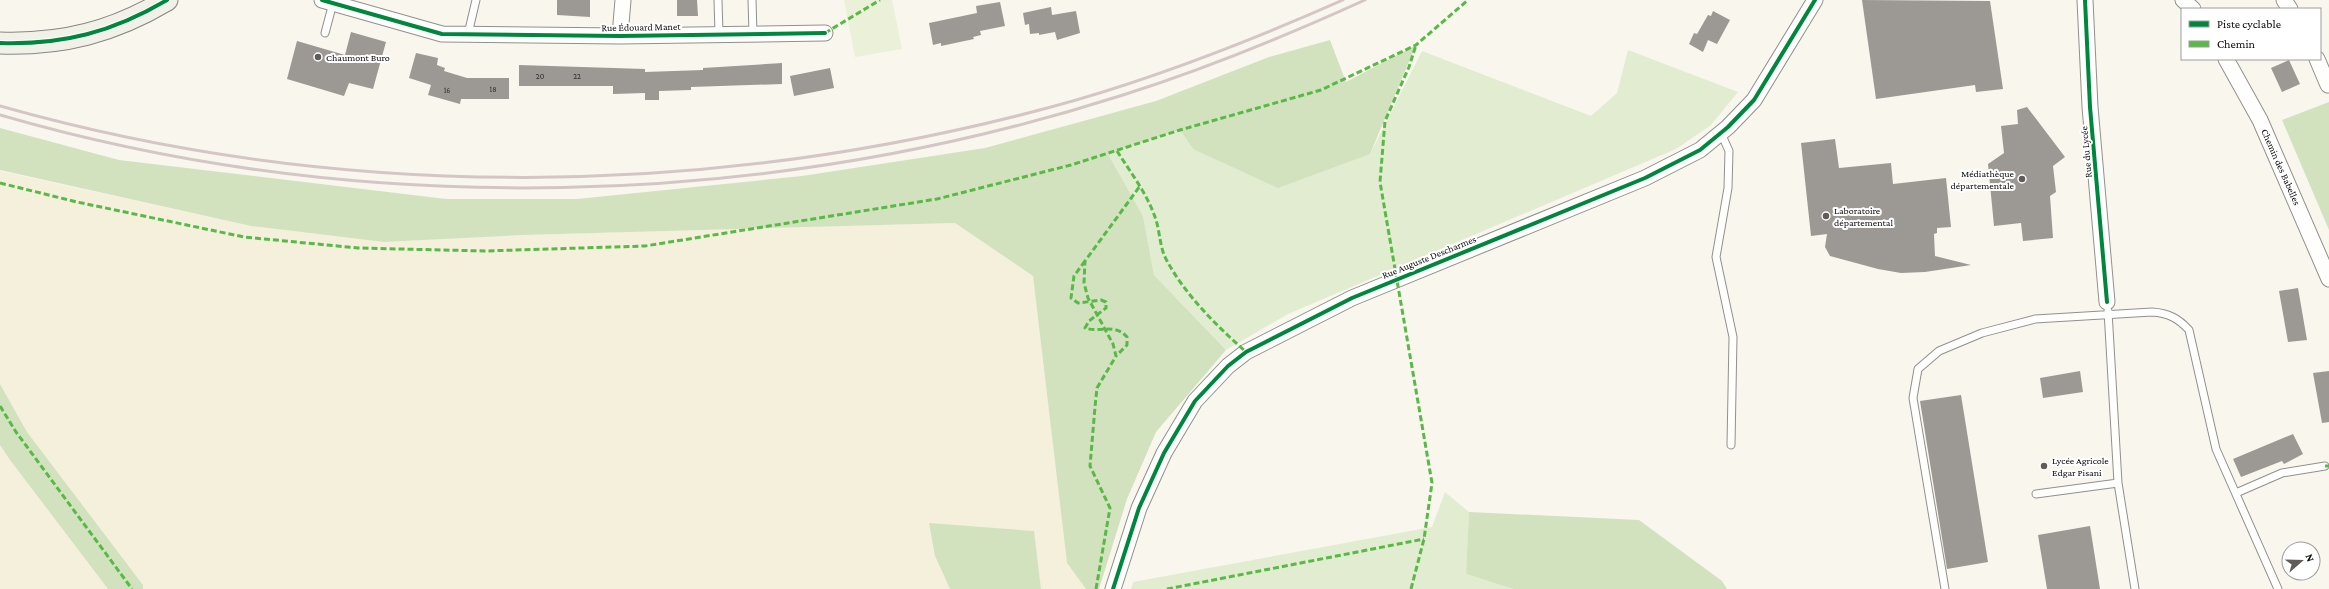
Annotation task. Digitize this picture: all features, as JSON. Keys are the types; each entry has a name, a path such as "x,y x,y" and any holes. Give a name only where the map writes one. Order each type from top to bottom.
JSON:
{"street":[{"path":"0,43 49,42 96,33 127,22 167,0"},
{"name":"Rue Édouard Manet","path":"620,36 623,0"},
{"name":"Rue Auguste Descharmes","path":"1112,589 1140,508 1164,453 1195,401 1228,366 1246,352 1352,298 1645,178 1700,150 1721,133 1754,100 1815,0"},
{"name":"Rue du Lycée","path":"2085,0 2090,107 2107,308"},
{"path":"2184,0 2192,8"},
{"name":"Rue Édouard Manet","path":"328,2 442,34 620,36 825,32"},
{"path":"2317,60 2328,86"},
{"name":"Chemin des Babelles","path":"2231,61 2260,120 2329,279"}],"lane":[{"path":"462,35 476,0"},
{"path":"718,0 719,34"},
{"path":"752,0 753,33"},
{"path":"326,33 328,2"},
{"path":"1721,133 1729,151 1728,188 1716,257 1733,337 1731,445"},
{"path":"2107,308 2118,483 2135,589"},
{"path":"1945,589 1913,398 1918,370 1940,351 1982,333 2035,319 2107,308 2163,313 2179,320 2189,330 2216,449 2278,589"},
{"path":"2236,493 2282,473 2325,466"},
{"path":"2036,494 2118,483"}],"shaded area":[{"path":"0,171 251,226 384,242 524,235 955,223 1033,276 1067,563 1086,589 1041,589 1033,531 935,556 950,589 143,589 143,585 27,432 0,384"},
{"path":"0,445 10,460 108,589 0,589"}],"green space":[{"path":"844,0 892,0 902,49 855,57"},
{"path":"1330,40 1346,82 1416,45 1370,154 1278,188 1193,149 1180,130 1108,154 1143,216 1154,275 1226,350 1156,432 1127,499 1099,589 1086,589 1067,563 1033,276 955,223 524,235 384,242 251,226 0,170 0,128 119,160 446,199 577,199 802,176 985,148 1156,101 1269,57"},
{"path":"1628,50 1738,92 1711,125 1676,149 1288,314 1226,350 1154,275 1143,216 1108,154 1180,130 1193,149 1370,154 1422,51 1591,116 1617,93"},
{"path":"2329,102 2329,230 2282,120"},
{"path":"0,384 27,432 143,585 143,589 108,589 10,460 0,445"},
{"path":"1445,492 1469,512 1466,574 1513,589 1131,589 1133,582 1432,527"},
{"path":"1469,512 1639,520 1722,581 1727,589 1513,589 1466,574"},
{"path":"929,523 1034,531 1041,589 950,589 935,556"}],"building":[{"path":"557,0 590,0 590,17 557,15"},
{"path":"677,0 697,0 698,16 677,16"},
{"path":"1862,0 1990,1 2003,89 1976,92 1975,85 1876,99"},
{"path":"1000,2 1005,26 980,31 981,35 973,37 974,39 941,46 941,43 933,45 929,23 977,13 976,6"},
{"path":"1051,7 1052,15 1076,11 1080,33 1057,40 1055,32 1039,35 1039,33 1030,34 1029,24 1025,25 1023,13"},
{"path":"1713,11 1730,20 1717,44 1708,40 1703,52 1689,44 1694,33 1697,34 1708,15 1711,16"},
{"path":"351,32 386,42 373,89 349,83 344,96 287,79 297,41 345,55"},
{"path":"416,53 438,58 437,65 445,68 444,71 467,78 509,78 509,99 461,99 460,104 428,95 431,85 409,78"},
{"path":"2289,60 2300,84 2282,92 2271,68"},
{"path":"782,63 782,84 691,87 691,90 659,91 659,100 645,100 645,93 613,94 613,86 519,86 519,65 645,69 645,72 703,70 703,68"},
{"path":"830,68 834,88 794,96 790,76"},
{"name":"Médiathèque départementale","path":"2027,107 2065,157 2053,166 2056,192 2050,196 2053,238 2023,241 2021,223 1994,226 1988,164 2004,153 2001,126 2018,124 2017,110"},
{"name":"Laboratoire départemental","path":"1835,139 1839,168 1891,163 1893,184 1946,178 1951,227 1937,228 1937,233 1934,234 1935,256 1971,265 1925,272 1901,273 1878,269 1830,256 1825,247 1827,234 1811,236 1801,143"},
{"path":"2298,288 2307,340 2288,342 2279,291"},
{"path":"2080,371 2083,392 2043,398 2040,378"},
{"path":"2329,371 2329,422 2322,423 2313,373"},
{"path":"1961,395 1988,562 1947,569 1920,401"},
{"path":"2293,434 2303,454 2284,464 2282,461 2241,477 2233,459"},
{"path":"2090,526 2100,589 2047,589 2038,535"}],"railway":[{"path":"0,106 129,138 260,160 393,173 526,177 658,173 791,159 922,137 1051,107 1125,85 1199,59 1271,31 1343,0"},
{"path":"0,115 137,149 278,172 420,185 563,188 705,180 847,161 987,133 1154,85 1275,39 1365,0"}],"marked path":[{"path":"825,33 880,0"},
{"path":"0,183 77,202 244,237 358,248 485,251 645,246 937,199 1071,165 1180,130 1321,90 1416,45 1468,0"},
{"path":"1411,589 1424,539 1432,483 1380,182 1385,121 1409,67 1416,45"},
{"path":"1117,151 1139,184 1153,211 1164,255 1182,285 1202,309 1246,352"},
{"path":"1096,589 1110,508 1090,466 1095,407 1097,388 1116,356 1113,344 1088,298 1084,283 1085,261 1140,186"},
{"path":"1085,261 1074,276 1071,298 1078,303 1101,300 1106,302 1106,308 1089,321 1085,328 1097,330 1118,330 1127,337 1127,345 1116,356"},
{"path":"0,406 16,432 132,589"},
{"path":"1167,589 1424,539"}],"cycle path":[{"path":"0,43 45,42 87,34 127,20 167,0"},
{"path":"322,0 442,34 620,36 825,33"},
{"path":"1113,589 1139,508 1164,453 1195,401 1228,366 1246,352 1352,298 1645,178 1700,150 1728,127 1754,100 1815,0"},
{"path":"2085,0 2090,107 2107,302"}],"place":[{"name":"Chaumont Buro","path":"318,57"},
{"name":"Médiathèque départementale","path":"2022,179"},
{"name":"Laboratoire départemental","path":"1826,216"},
{"name":"Lycée Agricole Edgar Pisani","path":"2044,466"}]}
